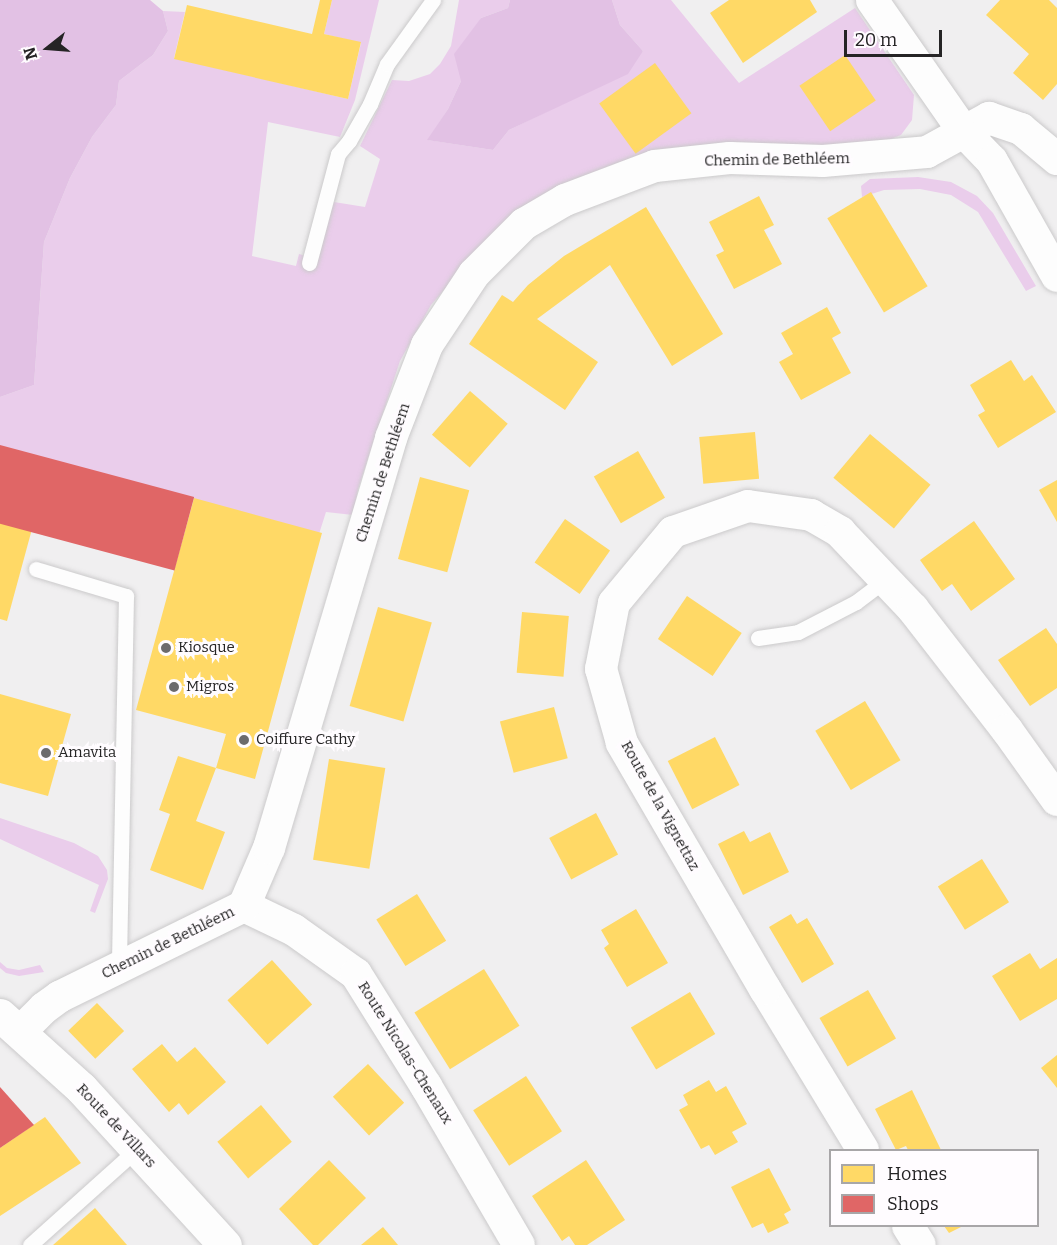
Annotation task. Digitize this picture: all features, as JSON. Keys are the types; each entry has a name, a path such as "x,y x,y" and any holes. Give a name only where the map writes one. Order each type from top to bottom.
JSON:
{"main road":[{"name":"Route de Villars","path":"10,1023 81,1088 225,1245"}],"street":[{"path":"872,0 964,132 992,160 1057,276"},
{"name":"Chemin de Bethléem","path":"10,1023 119,966 244,906 269,848 294,771 391,438 427,345 474,274 524,224 554,206 655,166 730,158 823,161 927,152 989,118 1022,129 1057,159"},
{"name":"Route de la Vignettaz","path":"862,1149 765,989 622,743 601,669 614,603 673,532 748,506 811,515 840,532 913,609 1007,730 1057,800"},
{"name":"Route Nicolas-Chenaux","path":"244,906 294,930 356,974 426,1086 519,1245"},
{"path":"909,1227 920,1245"}],"lane":[{"path":"309,263 338,154 349,141 370,104 387,64 433,0"},
{"path":"36,569 126,596 119,966"},
{"path":"758,638 798,632 856,602 885,580"},
{"path":"30,1245 138,1148"}],"shaded area":[{"path":"0,0 150,0 163,11 168,31 153,55 119,81 116,105 92,137 70,178 44,242 34,385 0,397"},
{"path":"332,0 379,0 355,100 340,137 268,122 252,256 296,266 299,254 316,259 334,202 365,207 380,159 360,146 392,80 409,81 430,74 440,64 451,46 459,0 510,0 508,8 481,18 461,81 448,109 428,140 493,150 509,130 583,94 643,51 620,25 612,0 671,0 739,83 855,8 914,95 912,120 901,135 878,144 733,148 486,241 431,305 400,361 358,489 353,515 326,512 319,534 0,446 0,397 34,385 44,242 70,178 92,137 116,105 119,81 153,55 168,31 163,11 185,12 174,58 348,99 361,43 324,34"},
{"path":"510,0 612,0 620,25 643,51 628,74 509,130 493,150 427,140 448,109 461,81 454,54 481,18 508,8"},
{"path":"918,177 951,182 977,196 993,213 1036,286 1026,291 978,212 951,195 920,189 884,190 862,197 861,186 870,179"},
{"path":"0,818 74,843 98,856 107,870 108,879 95,913 90,911 99,885 0,839"},
{"path":"0,962 7,968 19,970 40,965 44,972 19,976 6,973 0,968"}],"building: Homes":[{"path":"320,0 332,0 324,34 361,42 348,99 174,59 187,5 312,34"},
{"path":"729,0 810,0 817,12 743,63 710,13"},
{"path":"1000,0 1049,0 1057,8 1057,84 1043,100 1013,73 1029,54 986,15"},
{"path":"845,55 876,101 830,131 799,86"},
{"path":"655,63 691,113 636,154 599,104"},
{"path":"871,192 928,286 884,313 827,218"},
{"path":"759,196 774,225 764,230 782,264 734,289 716,255 724,251 709,222"},
{"path":"646,207 723,334 672,366 610,265 537,319 598,362 565,410 469,344 502,295 513,302 528,285 564,256"},
{"path":"827,307 841,333 832,338 851,373 801,400 779,362 793,354 781,333"},
{"path":"1011,360 1024,381 1032,375 1056,412 998,448 978,415 985,411 970,385"},
{"path":"470,391 508,424 470,468 432,435"},
{"path":"755,432 759,479 703,484 699,437"},
{"path":"870,434 931,485 894,528 833,478"},
{"path":"638,451 665,498 621,523 594,476"},
{"path":"420,477 469,490 447,572 398,559"},
{"path":"1057,480 1057,522 1039,490"},
{"path":"194,498 322,533 255,779 216,768 226,734 136,710"},
{"path":"565,519 610,551 580,594 535,562"},
{"path":"0,521 32,529 7,621 0,619"},
{"path":"974,521 1015,579 971,611 952,584 942,591 920,560"},
{"path":"687,596 742,633 713,676 658,639"},
{"path":"378,607 432,622 403,721 350,706"},
{"path":"522,612 569,616 564,677 517,673"},
{"path":"1046,628 1057,644 1057,688 1030,706 998,660"},
{"path":"0,694 71,714 48,796 0,783"},
{"path":"865,701 901,760 851,790 815,731"},
{"path":"554,707 568,758 514,773 500,721"},
{"path":"715,737 740,785 692,809 668,761"},
{"path":"178,756 216,768 196,821 225,832 203,890 150,870 170,814 159,810"},
{"path":"329,759 385,768 369,869 313,860"},
{"path":"596,813 618,854 571,879 549,838"},
{"path":"744,831 750,842 770,832 789,872 743,895 718,844"},
{"path":"982,859 1009,902 965,930 938,887"},
{"path":"417,894 446,941 405,966 376,919"},
{"path":"636,909 668,963 627,987 604,948 609,944 601,930"},
{"path":"791,914 797,924 807,918 834,964 802,983 769,927"},
{"path":"1030,953 1040,969 1057,958 1057,999 1020,1021 992,976"},
{"path":"272,960 312,1005 268,1045 227,1000"},
{"path":"484,969 520,1026 450,1069 414,1012"},
{"path":"868,990 896,1038 848,1066 820,1018"},
{"path":"690,992 715,1034 656,1070 631,1028"},
{"path":"97,1003 124,1031 95,1059 68,1031"},
{"path":"162,1044 177,1062 195,1047 226,1082 188,1115 179,1103 169,1112 132,1069"},
{"path":"1057,1055 1057,1088 1041,1068"},
{"path":"368,1064 404,1103 369,1135 333,1097"},
{"path":"526,1076 562,1131 509,1166 473,1110"},
{"path":"709,1080 716,1092 726,1086 747,1124 732,1132 738,1142 715,1155 709,1145 701,1149 679,1110 688,1105 683,1095"},
{"path":"912,1090 941,1149 908,1149 906,1146 895,1149 875,1109"},
{"path":"261,1105 292,1142 248,1178 217,1142"},
{"path":"45,1117 81,1163 0,1216 0,1148"},
{"path":"329,1160 366,1198 318,1245 313,1245 279,1209"},
{"path":"586,1160 625,1220 587,1245 575,1245 569,1236 562,1241 532,1196"},
{"path":"769,1168 791,1210 784,1214 789,1223 768,1233 763,1223 752,1228 731,1187"},
{"path":"95,1208 127,1245 53,1245"},
{"path":"383,1227 398,1245 361,1245"},
{"path":"945,1227 961,1227 949,1233"}],"building: Shops":[{"path":"0,445 194,497 174,570 0,524"},
{"path":"0,1087 34,1125 0,1148"}],"place":[{"name":"Kiosque","path":"166,648"},
{"name":"Migros","path":"174,687"},
{"name":"Coiffure Cathy","path":"244,740"},
{"name":"Amavita","path":"46,753"}]}
